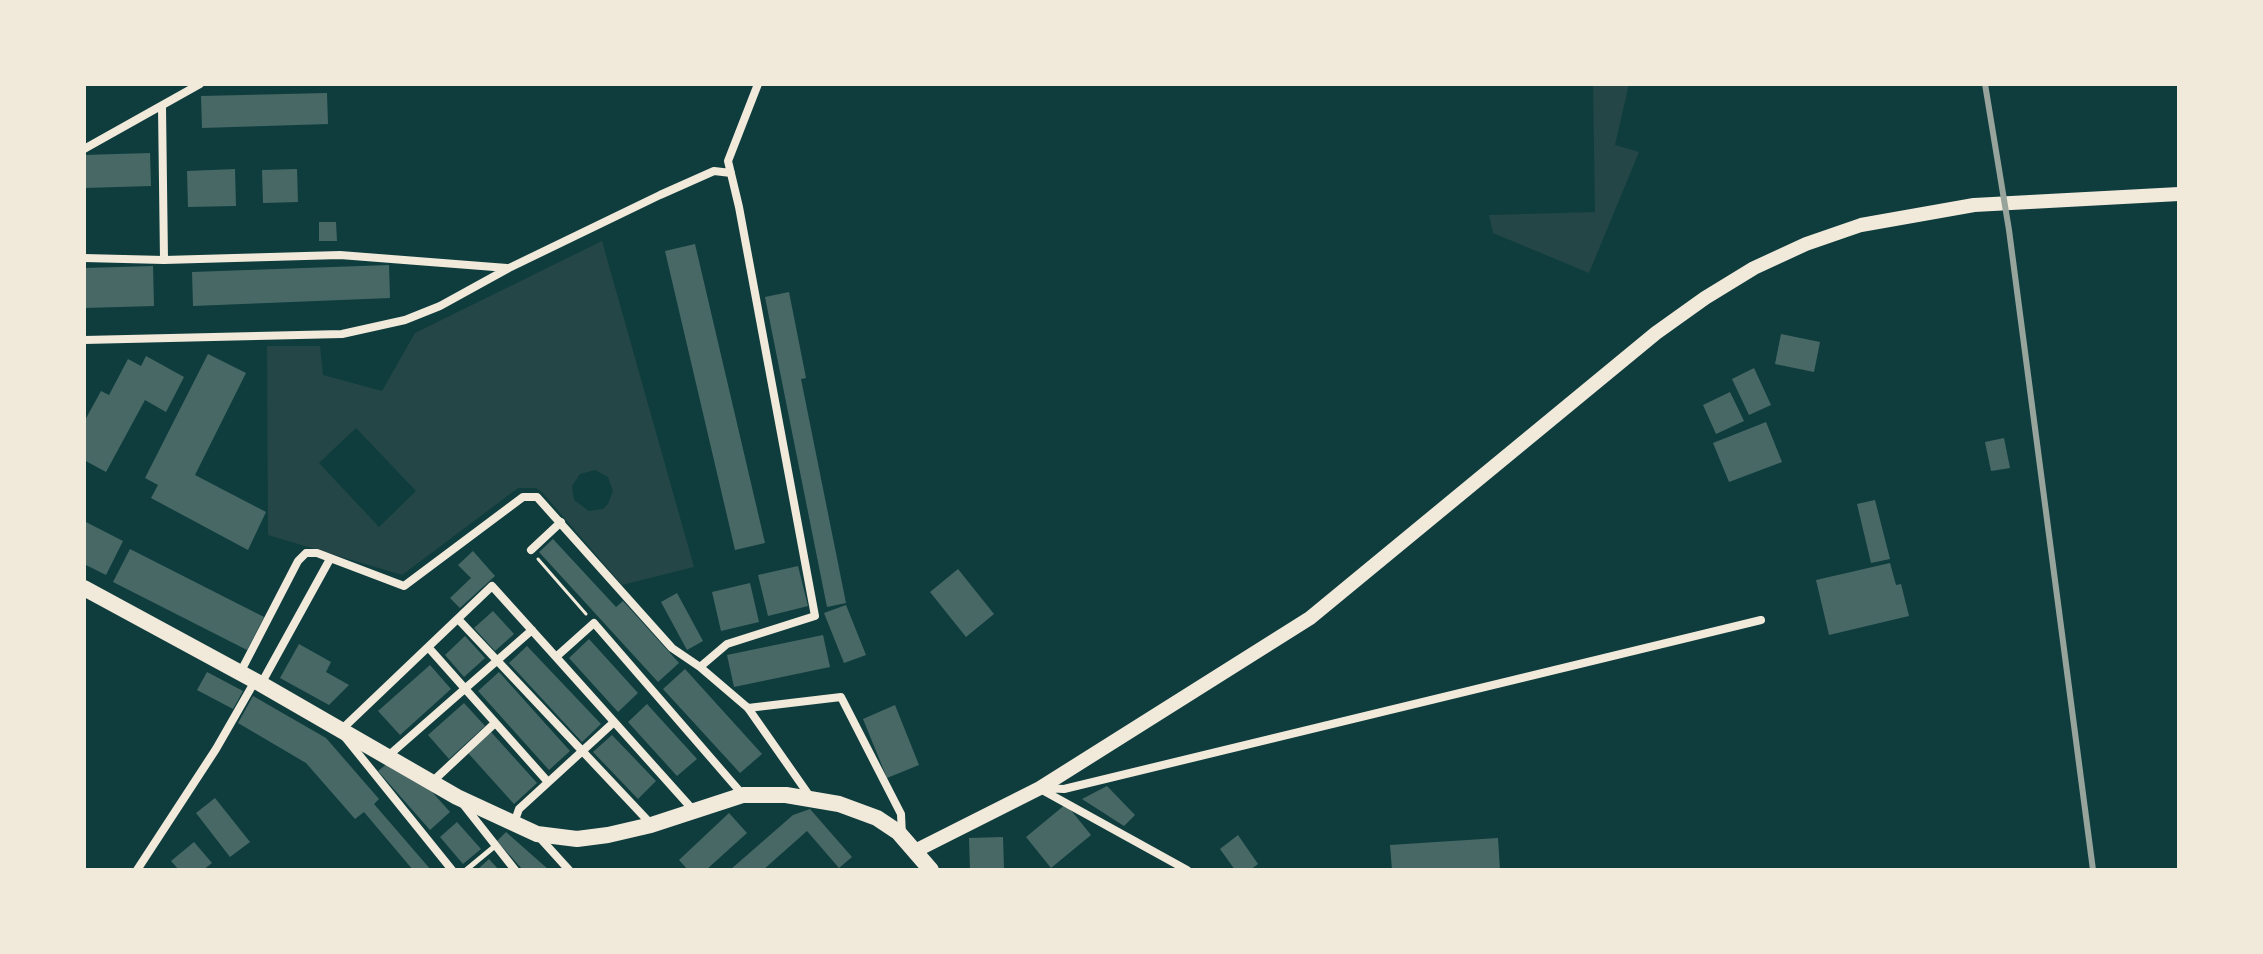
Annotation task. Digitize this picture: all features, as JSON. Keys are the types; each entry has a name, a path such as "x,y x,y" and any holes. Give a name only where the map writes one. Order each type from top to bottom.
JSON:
{"main road":[{"path":"84,588 252,679 457,797 537,834 577,839 608,835 651,825 743,795 786,795 839,804 877,818 902,837 931,870"}],"street":[{"path":"84,149 200,84"},
{"path":"700,667 727,644 815,616 728,161 758,84"},
{"path":"162,107 164,260"},
{"path":"84,340 342,334 405,320 440,306 509,268 674,189 714,171 731,173"},
{"path":"915,851 1040,788 1310,618 1656,333 1754,268 1806,244 1861,225 1974,205 2179,194"},
{"path":"84,258 164,260 340,255 509,268"},
{"path":"137,870 216,749 252,679 302,555 311,552 404,586 523,497 537,497 672,648 700,667 748,708 811,798"},
{"path":"531,550 561,522"},
{"path":"252,679 330,559"},
{"path":"452,870 340,731 492,586 694,811"},
{"path":"458,619 651,825"},
{"path":"1040,788 1064,789 1761,620"},
{"path":"556,657 594,623 743,795"},
{"path":"383,755 466,690 532,630"},
{"path":"428,647 548,782"},
{"path":"748,708 841,697 901,814 902,837"},
{"path":"513,824 519,809 614,722"},
{"path":"432,782 495,723"},
{"path":"1040,788 1187,870"},
{"path":"457,797 515,870"},
{"path":"537,834 569,870"}],"lane":[{"path":"466,870 495,846"}],"path":[{"path":"531,550 594,623"}],"shaded area":[{"path":"1593,84 1629,84 1615,145 1639,152 1589,273 1493,233 1489,215 1595,212"},
{"path":"602,241 694,567 622,585 536,488 518,488 402,575 268,535 267,346 320,346 323,375 382,391 415,333","holes":["356,428 416,491 379,527 319,463","595,470 608,477 613,491 603,509 589,511 574,500 572,486 580,474"]}],"building":[{"path":"327,93 328,124 202,128 201,96"},
{"path":"150,153 151,186 85,188 84,155"},
{"path":"235,169 236,206 188,207 187,171"},
{"path":"297,169 298,202 263,203 262,170"},
{"path":"319,222 336,222 337,241 319,241"},
{"path":"695,244 765,543 735,550 665,251"},
{"path":"389,265 390,298 193,306 192,272"},
{"path":"153,266 154,306 84,308 84,268"},
{"path":"789,292 806,378 801,379 846,603 827,607 765,297"},
{"path":"1781,334 1820,342 1814,372 1775,364"},
{"path":"208,354 246,373 195,475 266,512 248,550 151,498 158,485 145,478"},
{"path":"146,356 184,377 166,412 145,400 106,472 84,460 84,422 101,391 109,395 128,359 141,366"},
{"path":"1754,368 1771,405 1749,415 1732,379"},
{"path":"1730,392 1744,421 1716,434 1703,405"},
{"path":"1766,422 1782,462 1729,482 1713,443"},
{"path":"2004,438 2010,468 1991,471 1985,442"},
{"path":"1875,500 1890,559 1871,563 1857,504"},
{"path":"84,521 123,541 106,575 84,564"},
{"path":"553,539 616,607 623,601 679,663 658,682 539,552"},
{"path":"130,549 264,617 247,650 113,582"},
{"path":"473,551 495,576 460,608 450,598 471,578 458,565"},
{"path":"1890,563 1896,585 1901,584 1909,616 1829,635 1816,580"},
{"path":"798,566 808,606 768,616 758,575"},
{"path":"958,569 994,614 966,637 930,592"},
{"path":"750,583 759,622 721,631 712,592"},
{"path":"677,593 703,641 687,650 661,602"},
{"path":"846,605 866,655 844,663 824,613"},
{"path":"493,611 514,634 495,651 474,628"},
{"path":"823,635 830,667 734,687 727,655"},
{"path":"465,636 485,658 464,677 445,655"},
{"path":"589,639 638,693 618,712 569,658"},
{"path":"299,644 331,662 326,672 349,685 329,705 280,678"},
{"path":"527,646 601,724 582,742 509,663"},
{"path":"430,665 451,689 400,735 378,711"},
{"path":"685,669 762,754 740,773 663,689"},
{"path":"207,672 243,691 233,709 197,690"},
{"path":"499,672 570,751 549,770 478,691"},
{"path":"253,696 326,738 379,799 374,804 431,870 413,870 364,812 355,819 306,763 238,723"},
{"path":"464,703 485,726 449,759 428,735"},
{"path":"647,704 697,759 677,776 628,722"},
{"path":"895,705 919,765 887,778 863,719"},
{"path":"491,732 537,783 514,804 468,753"},
{"path":"612,735 656,781 638,799 593,752"},
{"path":"388,763 426,785 450,812 430,830 378,771"},
{"path":"1107,786 1135,815 1124,826 1082,799"},
{"path":"215,798 250,842 230,857 196,813"},
{"path":"1066,804 1091,835 1051,868 1026,837"},
{"path":"810,809 852,857 839,868 807,831 763,870 730,870 793,815"},
{"path":"729,813 747,833 706,870 688,870 679,860"},
{"path":"457,822 481,849 463,864 440,837"},
{"path":"506,832 549,870 523,870 497,841"},
{"path":"1238,835 1258,864 1250,870 1235,870 1220,849"},
{"path":"1003,837 1004,870 970,870 969,838"},
{"path":"1498,838 1500,870 1392,870 1390,845"},
{"path":"194,842 212,863 203,870 179,870 171,861"},
{"path":"489,859 499,870 477,870"}],"railway":[{"path":"1985,84 2009,230 2093,870"}]}
